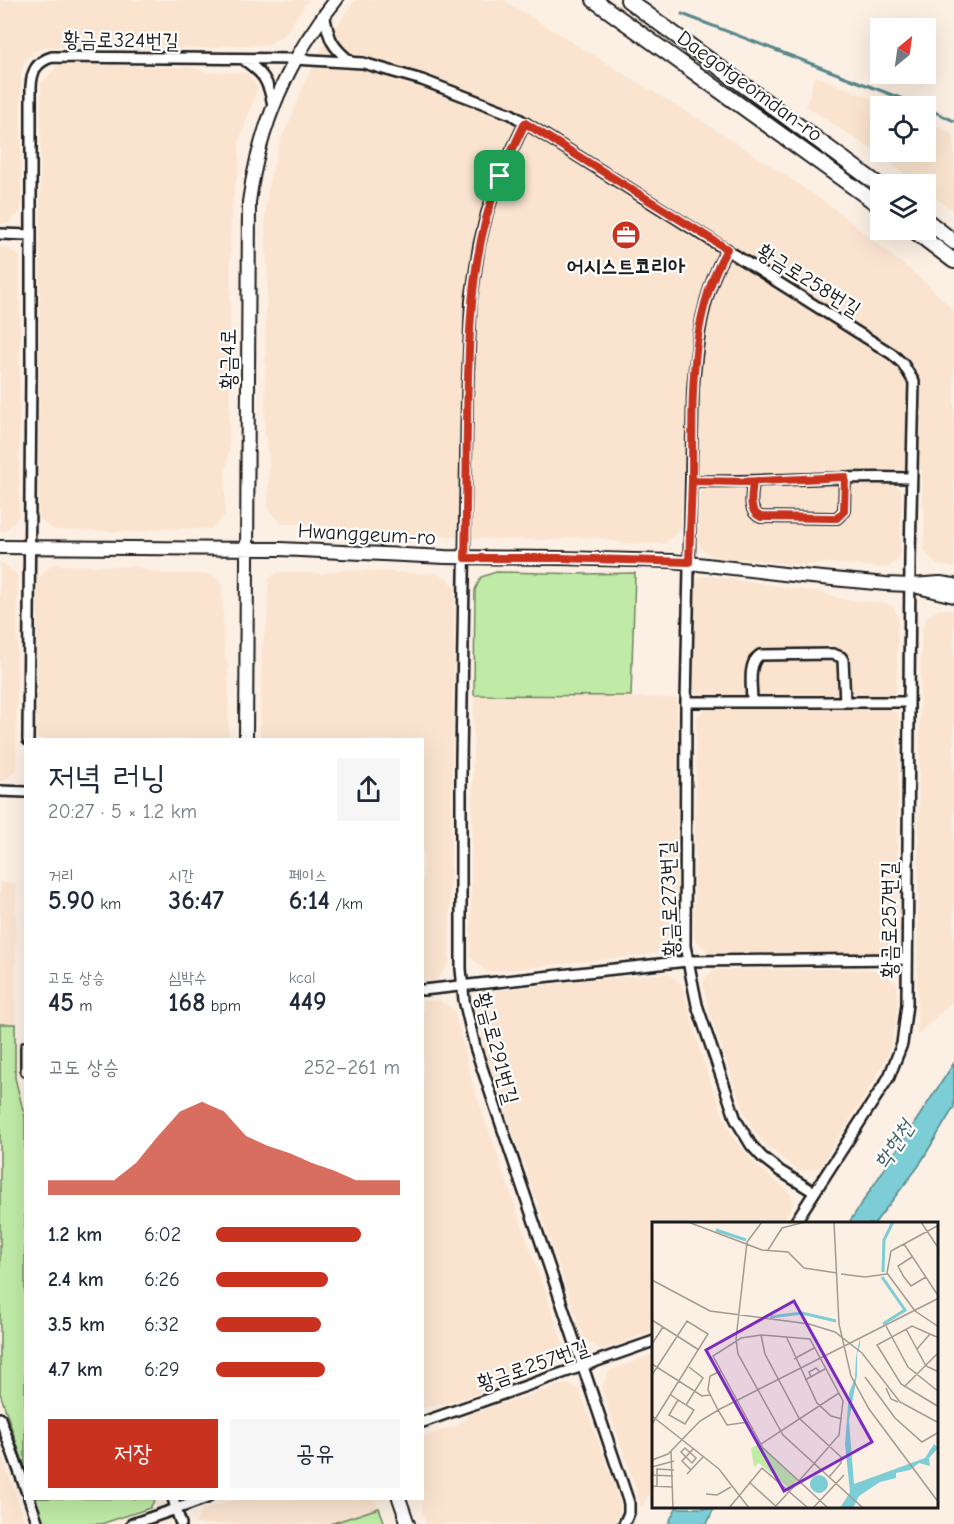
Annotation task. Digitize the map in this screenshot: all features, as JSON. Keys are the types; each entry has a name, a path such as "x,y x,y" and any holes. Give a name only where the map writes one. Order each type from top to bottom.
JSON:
{"main road":[{"name":"Daegotgeomdan-ro","path":"594,0 870,199"},
{"name":"Daegotgeomdan-ro","path":"628,0 870,179"},
{"path":"936,228 954,242"},
{"path":"926,240 954,261"}],"street":[{"name":"황금4로","path":"246,738 249,212 256,159 273,105 294,59 336,0"},
{"path":"324,14 334,48 351,62"},
{"name":"황금로324번길","path":"28,738 31,86 33,70 41,62 52,57 294,59"},
{"path":"243,59 264,77 273,105"},
{"name":"황금로258번길","path":"294,59 351,62 390,69 487,104 525,123 892,354 903,364 914,382 911,585"},
{"name":"황금로291번길","path":"525,123 493,194 479,246 469,334 461,772 462,986 474,1047 629,1503 629,1513 624,1524"},
{"path":"0,234 30,235"},
{"name":"황금로273번길","path":"727,249 711,279 698,341 693,389 686,702 685,946 697,1005 728,1102 742,1132 770,1164 814,1192"},
{"path":"753,482 752,510 754,514 761,517 837,518 844,511 845,477"},
{"path":"692,481 753,482 845,477 911,478"},
{"name":"Hwanggeum-ro","path":"0,547 247,548 465,558 689,562 801,576 911,585 940,583 954,585"},
{"name":"Hwanggeum-ro","path":"911,585 954,596"},
{"name":"황금로257번길","path":"795,1222 884,1084 900,1054 906,1022 911,585"},
{"path":"752,701 752,664 756,657 760,655 833,654 843,660 845,702"},
{"path":"686,702 909,702"},
{"path":"0,791 24,792"},
{"path":"424,990 687,961 907,959"},
{"name":"황금로257번길","path":"424,1422 652,1342"},
{"path":"0,1418 24,1484"},
{"path":"30,1500 38,1524"},
{"path":"174,1500 181,1524"},
{"path":"132,1524 201,1500"},
{"path":"400,1500 408,1524"}],"shaded area":[{"path":"0,0 310,0 284,35 267,45 228,45 209,48 46,47 33,52 24,62 21,74 21,211 7,224 0,224"},
{"path":"355,0 503,0 773,167 836,210 928,285 954,311 954,568 937,565 924,551 925,515 922,470 732,475 683,473 681,529 664,544 623,543 599,538 575,537 552,540 491,539 341,531 318,524 282,524 268,508 269,459 265,435 268,285 265,218 269,182 281,139 323,46"},
{"path":"59,65 189,67 209,72 247,73 258,87 239,142 239,165 231,210 229,453 225,472 225,515 211,529 160,528 140,532 53,530 38,517 41,83"},
{"path":"815,76 870,98 870,148 806,106"},
{"path":"936,126 954,135 954,211 936,198 936,174 905,174 890,162 936,162"},
{"path":"0,247 7,247 20,257 19,516 5,531 0,530"},
{"path":"859,481 894,483 901,491 900,554 897,560 887,568 830,563 805,565 720,557 710,555 700,547 698,540 699,495 704,487"},
{"path":"0,564 4,564 18,576 16,770 4,781 0,781"},
{"path":"51,565 134,567 164,574 207,574 217,578 222,586 224,647 228,667 229,738 37,738 38,578"},
{"path":"341,570 437,574 449,579 455,589 449,964 436,980 424,981 424,738 260,738 262,646 267,624 269,579 281,572 321,574"},
{"path":"710,576 823,593 845,600 885,603 894,607 898,618 896,690 889,697 698,695 692,687 694,589 697,579"},
{"path":"940,609 954,610 954,1000 917,1035 922,630 927,617"},
{"path":"474,695 677,698 676,937 663,953 487,972 470,957"},
{"path":"708,706 885,706 897,713 899,718 896,937 880,953 710,953 694,939 696,718"},
{"path":"0,883 16,883 15,1024 0,1024"},
{"path":"714,970 877,970 884,973 897,984 897,1016 890,1048 876,1078 820,1167 800,1172 769,1148 755,1132 744,1111 710,1014 703,984 705,978"},
{"path":"668,973 682,985 707,1074 733,1138 758,1167 791,1194 793,1201 782,1222 652,1222 652,1332 604,1349 584,1339 487,1056 477,1007 488,992 594,979"},
{"path":"438,1000 454,1010 472,1082 565,1349 555,1366 449,1403 424,1408 424,1001"},
{"path":"652,1355 652,1488 642,1507 602,1389 611,1370"},
{"path":"565,1384 572,1385 579,1390 621,1506 614,1524 426,1524 422,1500 424,1500 424,1437 456,1426 470,1414"},
{"path":"0,1450 25,1524 0,1524"},
{"path":"233,1500 375,1500 379,1508 330,1524 194,1524 202,1510"}],"green space":[{"path":"496,572 635,573 631,696 474,695 475,590 481,577"},
{"path":"0,1024 15,1024 15,1078 24,1114 24,1465 0,1393"},
{"path":"37,1500 154,1500 150,1508 101,1524 44,1524"},
{"path":"379,1508 385,1524 330,1524"}],"water":[{"path":"954,1063 954,1107 918,1167 876,1222 849,1222"},
{"path":"676,1509 714,1509 707,1524 668,1524"}],"waterway":[{"path":"682,14 895,96"},
{"path":"936,113 954,121"}],"place":[{"name":"어시스트코리아","path":"626,235"}],"route":[{"path":"500,176 487,213 479,246 471,302 465,558 689,562 692,481 740,482 845,477 844,511 841,515 837,518 761,517 754,514 752,510 753,482 740,482 692,481 693,389 698,341 711,279 727,249 525,123 500,176"}],"water label":[{"name":"학현천","path":"893,1144"}]}
